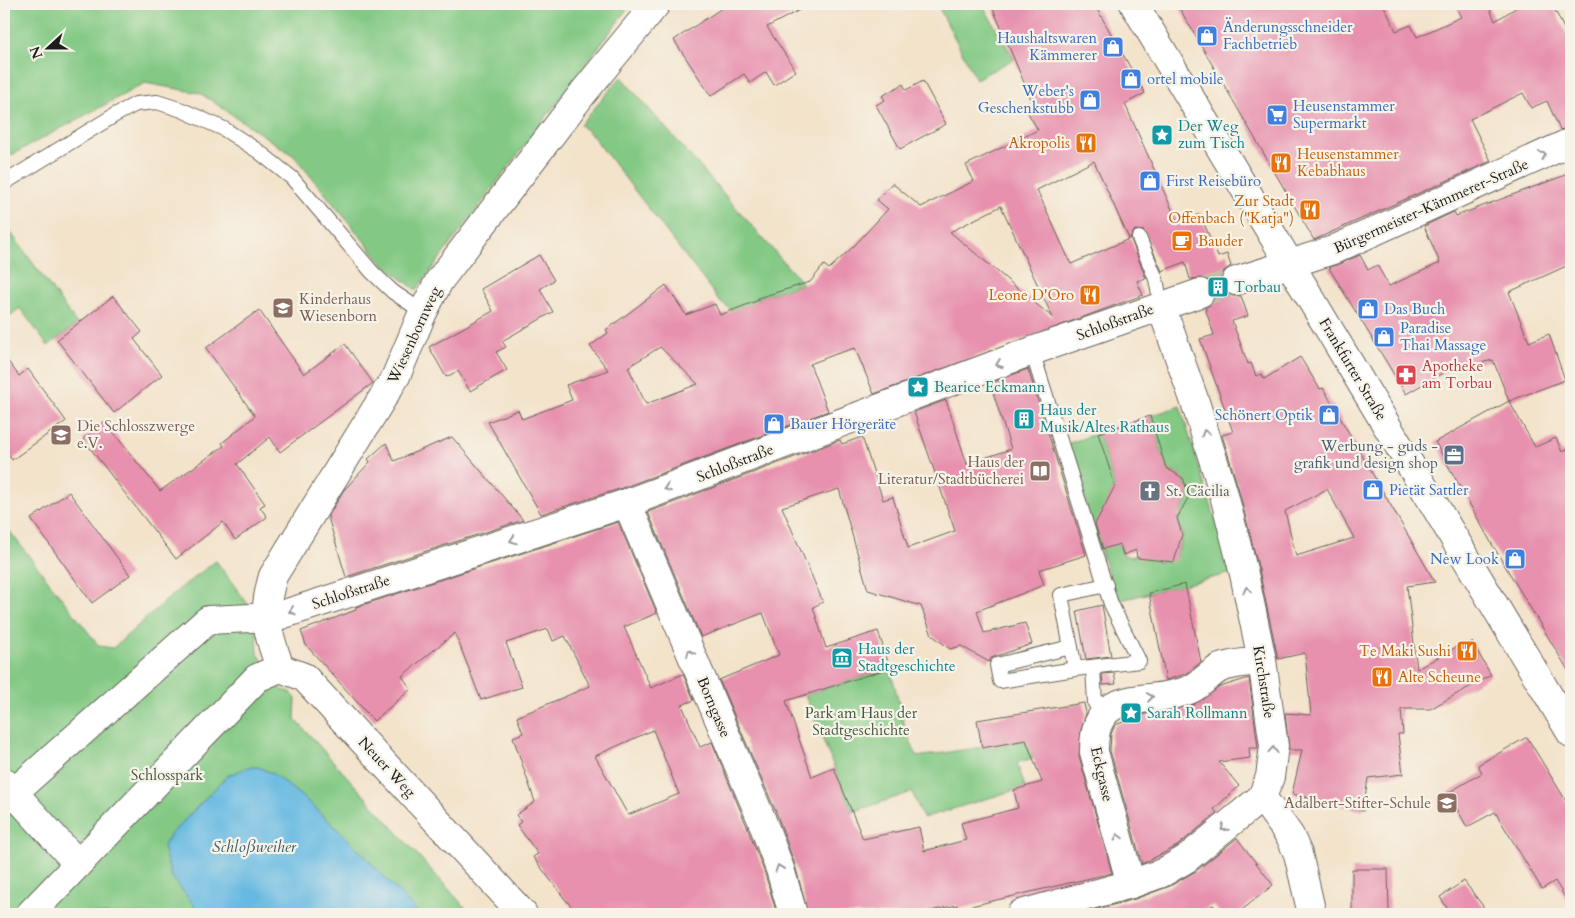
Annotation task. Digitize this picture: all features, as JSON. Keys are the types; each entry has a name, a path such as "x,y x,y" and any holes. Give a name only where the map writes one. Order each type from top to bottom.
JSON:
{"street":[{"name":"Wiesenbornweg","path":"265,617 266,600 273,576 396,376 423,312 439,281 656,4"},
{"name":"Frankfurter Straße","path":"1134,4 1571,733"},
{"name":"Bürgermeister-Kämmerer-Straße","path":"1290,265 1333,250 1571,142"},
{"path":"1236,282 1290,265"},
{"name":"Schloßstraße","path":"7,792 208,620 275,617 627,503 1032,351 1200,293"},
{"name":"Kirchstraße","path":"1160,306 1195,402 1223,491 1244,574 1262,660 1274,746 1270,777 1262,797"},
{"name":"Borngasse","path":"627,503 761,818 780,869 793,914"},
{"path":"30,914 257,678 280,668 265,617"},
{"path":"1102,716 1115,704 1188,690 1220,668 1262,660"},
{"name":"Neuer Weg","path":"280,668 304,677 523,914"},
{"name":"Eckgasse","path":"1102,716 1094,737 1094,752 1131,884"},
{"path":"7,792 78,864"},
{"path":"1021,914 1131,884 1162,873 1186,859 1262,797 1290,836 1298,854 1312,914"}],"lane":[{"path":"4,183 115,114 136,104 157,102 224,129 258,151 292,178 372,272 393,292 423,312"},
{"path":"1139,238 1156,279 1160,306"},
{"path":"1032,351 1111,604 1139,661 1000,681 997,665 1071,647"},
{"path":"1075,669 1061,595 1106,585"},
{"path":"1093,667 1095,703 1102,716"}],"green space":[{"path":"4,4 631,4 416,290 383,264 294,156 200,93 145,83 4,159"},
{"path":"937,4 982,4 1014,59 976,79"},
{"path":"621,77 803,284 758,298 764,315 743,320 719,300 592,135 580,125"},
{"path":"4,223 77,324 48,346 20,308 4,320"},
{"path":"1180,406 1232,573 1117,601 1067,444 1098,433 1115,486 1106,503 1123,555 1132,557 1141,551 1158,562 1176,556 1183,536 1177,518 1181,517 1180,513 1189,496 1183,478 1166,468 1150,416"},
{"name":"Schlosspark","path":"4,524 99,646 113,648 179,589 216,561 256,615 258,654 282,690 291,692 296,699 295,719 471,914 4,914"},
{"name":"Park am Haus der Stadtgeschichte","path":"890,668 905,727 917,757 1028,740 1033,758 1017,763 1025,787 923,818 912,792 852,812 805,695"}],"water":[{"name":"Schloßweiher","path":"248,767 258,767 272,773 310,803 358,849 419,914 201,914 171,876 163,847 171,834 227,776"}],"building":[{"path":"728,4 811,4 767,27 796,71 774,85 766,72 750,83 744,74 711,96 674,40"},
{"path":"991,4 1094,4 1145,93 1125,104 1178,223 1200,214 1218,257 1227,254 1231,266 1224,271 1221,285 1226,293 1233,296 1241,296 1248,316 1232,321 1248,364 1251,363 1256,376 1262,374 1264,379 1300,357 1320,389 1323,388 1435,582 1407,586 1417,669 1458,646 1459,649 1472,642 1491,675 1430,709 1401,709 1403,734 1398,734 1403,774 1368,778 1363,811 1292,794 1302,750 1289,750 1285,713 1311,715 1305,653 1278,659 1259,570 1238,487 1222,435 1233,432 1200,339 1214,335 1205,308 1212,303 1215,288 1211,282 1203,278 1190,279 1185,262 1162,271 1144,231 1135,230 1130,237 1146,278 1137,281 1143,295 874,394 855,348 836,354 810,364 828,411 622,488 541,514 488,422 518,410 522,419 572,400 566,385 608,370 590,346 608,333 606,330 666,285 686,315 715,304 720,315 759,300 758,298 810,282 824,265 829,269 855,245 888,209 877,200 892,183 921,207 974,181 966,165 1038,130 1025,108 1033,104","holes":["1094,161 1129,239 1071,264 1037,190","1001,206 1053,318 950,232","660,347 698,384 646,404 628,367","1327,489 1354,538 1296,556 1285,511"]},
{"path":"1177,4 1383,4 1396,31 1411,25 1417,37 1461,17 1455,4 1488,4 1495,21 1522,4 1552,4 1571,43 1571,127 1560,130 1547,101 1531,108 1523,93 1470,119 1491,161 1314,240"},
{"path":"923,81 946,124 900,149 876,105 885,100 882,96 903,84 906,90"},
{"path":"1571,173 1571,264 1509,292 1529,342 1549,334 1565,380 1509,401 1493,360 1467,366 1455,366 1406,394 1329,268 1360,255 1368,270 1377,265 1389,286 1440,263 1424,226 1454,212 1456,216"},
{"path":"539,255 554,280 540,289 553,312 502,341 506,347 496,352 507,370 470,391 458,371 446,377 429,347 493,311 481,289"},
{"path":"113,296 142,332 134,339 162,375 114,413 57,340"},
{"path":"259,310 304,374 345,344 373,383 280,452 270,437 237,464 265,504 260,507 267,517 235,540 223,522 176,559 83,439 105,422 160,491 224,446 222,443 255,416 206,348"},
{"path":"4,356 19,376 28,369 66,421 12,460 4,448"},
{"path":"1028,369 1086,555 1039,570 1044,585 977,611 984,633 1025,623 1032,644 991,658 989,662 961,646 950,649 932,635 921,606 868,590 839,489 782,507 823,602 813,607 826,648 878,631 890,668 786,701 812,777 834,768 863,839 919,827 924,851 966,840 961,823 1018,808 1014,790 1042,782 1026,740 982,748 977,720 1084,703 1086,714 1081,729 1079,756 1112,873 958,909 957,905 917,914 808,914 795,865 776,812 719,680 779,655 763,613 701,637 648,512 840,440 842,444 862,437 883,500 893,497 908,548 955,531 914,412 946,400 967,464 1011,449 990,383"},
{"path":"1509,401 1535,447 1556,438 1562,452 1571,448 1571,675 1493,546 1435,442"},
{"name":"St. Cäcilia","path":"1150,416 1166,468 1183,478 1189,496 1177,518 1182,534 1174,562 1137,558 1136,550 1123,555 1120,544 1103,549 1095,524 1115,486 1098,433"},
{"path":"452,437 523,520 346,577 328,517 343,491 370,462 368,459 386,443 394,461"},
{"path":"69,492 130,575 92,603 31,519"},
{"path":"618,522 657,613 624,627 651,688 683,674 694,700 682,705 700,747 712,742 765,874 777,914 578,914 533,857 538,854 517,825 521,822 516,815 535,802 513,737 523,733 517,717 590,686 565,636 553,641 548,629 506,643 522,687 481,700 455,633 402,676 411,689 374,721 306,645 301,631 356,610 356,607","holes":["653,730 679,794 628,815 595,756"]},
{"path":"1185,584 1201,662 1186,674 1166,680 1149,593"},
{"path":"1102,605 1111,656 1086,659 1077,611"},
{"path":"1114,673 1116,684 1103,685 1102,674"},
{"path":"1249,678 1258,748 1249,748 1250,758 1219,762 1239,786 1214,809 1217,813 1177,846 1142,864 1110,751 1111,734 1115,725 1145,714 1193,705 1220,687"},
{"path":"1527,737 1571,809 1571,907 1555,881 1542,889 1495,812 1467,827 1448,793 1482,773 1478,765"},
{"path":"1237,838 1273,885 1237,914 1221,914 1213,905 1196,914 1079,914 1135,899 1170,886 1196,871"},
{"path":"1352,869 1388,869 1389,914 1352,914"},
{"path":"1464,881 1489,914 1451,914 1440,897"}],"tunnel":[{"path":"1200,293 1236,281"}],"place":[{"name":"Änderungsschneider Fachbetrieb","path":"1207,36"},
{"name":"Haushaltswaren Kämmerer","path":"1113,47"},
{"name":"ortel mobile","path":"1131,79"},
{"name":"Weber's Geschenkstubb","path":"1090,100"},
{"name":"Heusenstammer Supermarkt","path":"1277,115"},
{"name":"Der Weg zum Tisch","path":"1162,135"},
{"name":"Akropolis","path":"1086,143"},
{"name":"Heusenstammer Kebabhaus","path":"1281,163"},
{"name":"First Reisebüro","path":"1150,181"},
{"name":"Zur Stadt Offenbach (\"Katja\")","path":"1310,210"},
{"name":"Bauder","path":"1182,241"},
{"name":"Torbau","path":"1218,287"},
{"name":"Leone D'Oro","path":"1090,295"},
{"name":"Kinderhaus Wiesenborn","path":"283,308"},
{"name":"Das Buch","path":"1368,309"},
{"name":"Paradise Thai Massage","path":"1384,337"},
{"name":"Apotheke am Torbau","path":"1406,375"},
{"name":"Bearice Eckmann","path":"918,387"},
{"name":"Schönert Optik","path":"1329,415"},
{"name":"Haus der Musik/Altes Rathaus","path":"1024,419"},
{"name":"Bauer Hörgeräte","path":"774,424"},
{"name":"Die Schlosszwerge e.V.","path":"61,435"},
{"name":"Werbung - guds - grafik und design shop","path":"1454,455"},
{"name":"Haus der Literatur/Stadtbücherei","path":"1040,471"},
{"name":"Pietät Sattler","path":"1373,490"},
{"name":"St. Cäcilia","path":"1150,491"},
{"name":"New Look","path":"1515,559"},
{"name":"Te Maki Sushi","path":"1467,651"},
{"name":"Haus der Stadtgeschichte","path":"842,658"},
{"name":"Alte Scheune","path":"1382,677"},
{"name":"Sarah Rollmann","path":"1131,713"},
{"name":"Adalbert-Stifter-Schule","path":"1447,803"}]}
